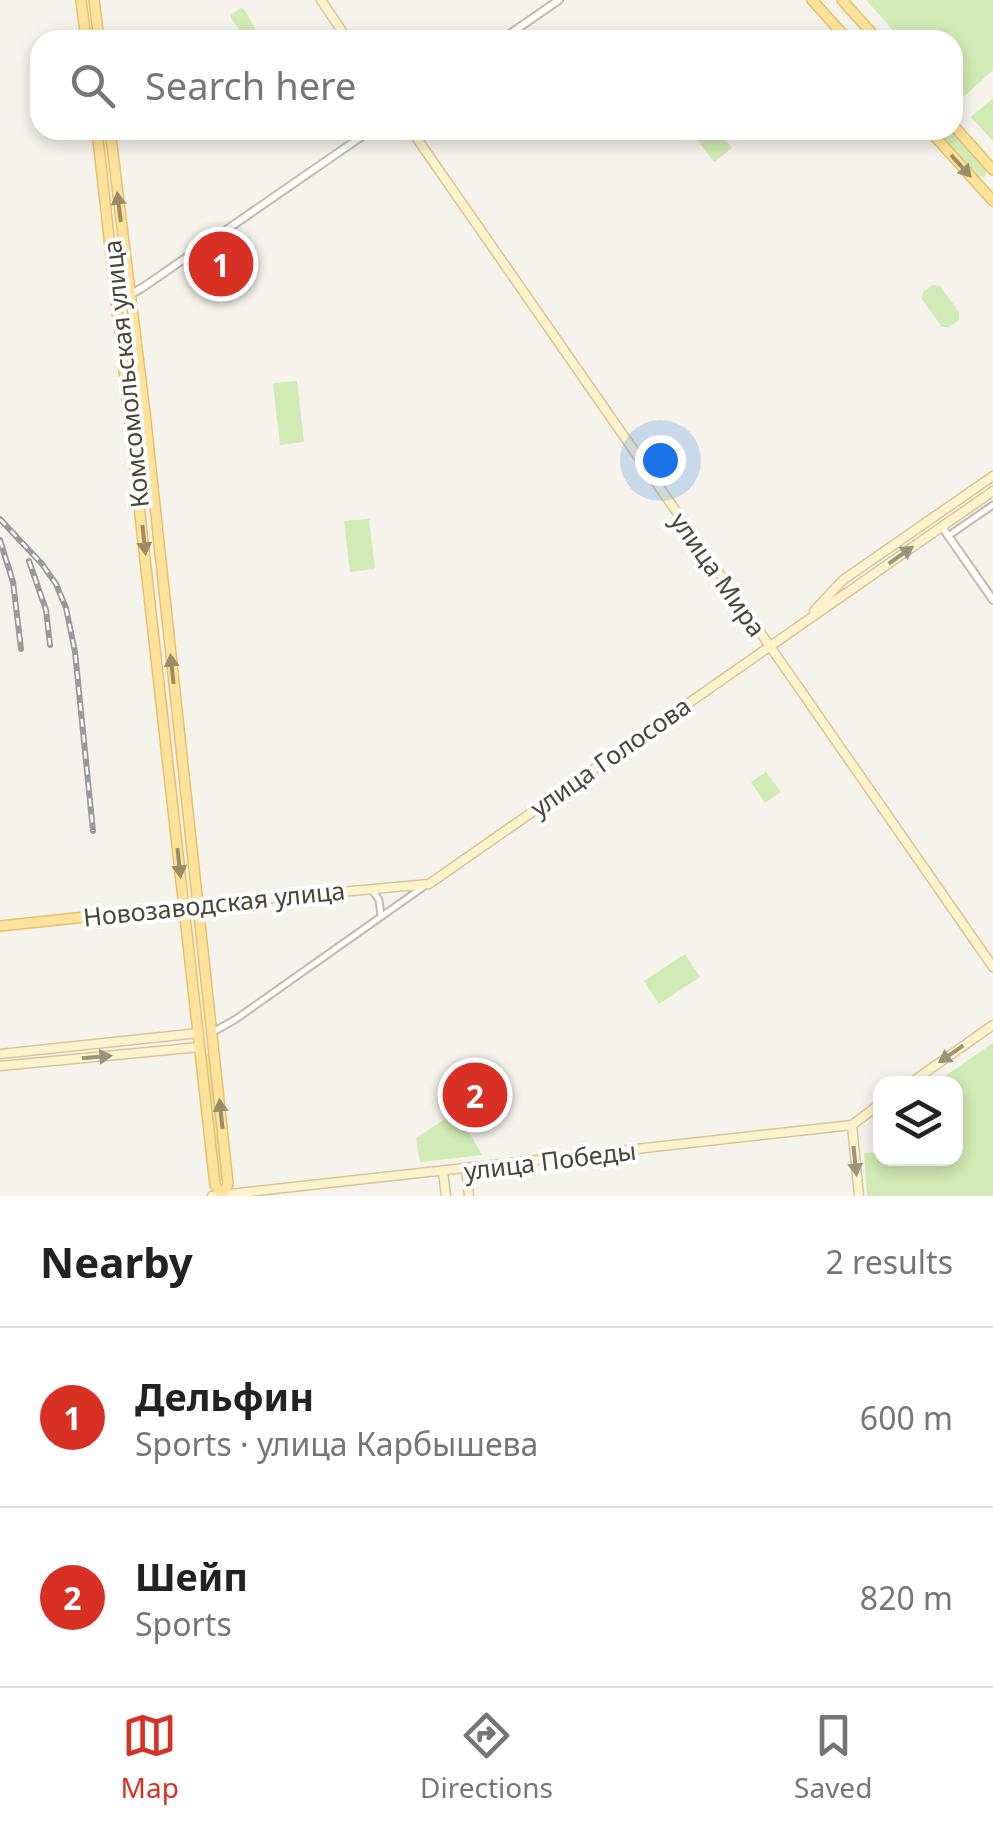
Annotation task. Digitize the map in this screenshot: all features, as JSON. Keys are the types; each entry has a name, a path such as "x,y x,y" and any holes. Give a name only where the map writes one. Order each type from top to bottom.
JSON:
{"main road":[{"path":"82,0 85,30"},
{"path":"94,0 98,30"},
{"path":"321,0 341,30"},
{"path":"812,0 839,29 855,15"},
{"path":"842,0 869,30"},
{"path":"963,136 993,170"},
{"name":"Комсомольская улица","path":"98,140 123,295 167,617 228,1184 222,1195 215,1185 152,618 123,295 111,140"},
{"name":"улица Мира","path":"418,140 993,967"},
{"path":"938,140 993,202"},
{"path":"99,148 112,148"},
{"path":"981,188 993,178"},
{"name":"улица Голосова","path":"792,630 844,580 993,476"},
{"path":"984,482 992,492"},
{"name":"улица Голосова","path":"429,884 992,492"},
{"path":"844,580 843,585 850,590"},
{"path":"152,618 167,617"},
{"path":"164,728 178,727"},
{"name":"Новозаводская улица","path":"0,926 429,884"},
{"path":"193,986 206,985"},
{"path":"921,1076 993,1025"},
{"path":"0,1054 198,1033"},
{"path":"0,1066 200,1047"},
{"path":"859,1196 852,1125 873,1109"},
{"name":"улица Победы","path":"212,1196 852,1125"},
{"path":"466,1169 469,1196"},
{"path":"443,1172 446,1196"}],"street":[{"path":"516,30 559,0"},
{"path":"123,295 356,140"},
{"path":"948,536 993,505"},
{"path":"942,527 993,600"},
{"path":"212,1032 429,884"},
{"path":"370,887 379,900 382,916"}],"green space":[{"path":"866,0 993,0 993,70 963,97 963,30 893,30"},
{"path":"244,9 256,30 239,30 231,15"},
{"path":"993,98 993,141 971,117"},
{"path":"698,140 726,140 732,148 714,162"},
{"path":"944,140 961,140 987,169 985,177 976,176"},
{"path":"932,285 940,286 959,312 959,320 949,327 942,327 922,299 923,292"},
{"path":"297,381 304,442 280,445 273,383"},
{"path":"369,519 375,569 350,572 344,521"},
{"path":"766,772 781,792 765,803 751,782"},
{"path":"685,954 700,977 659,1004 644,981"},
{"path":"993,1043 993,1196 867,1196 864,1153 873,1152 873,1166 963,1166 963,1076 945,1076"},
{"path":"212,1053 223,1182 218,1179 206,1054"},
{"path":"448,1117 463,1122 482,1155 420,1162 416,1138"}],"railway":[{"path":"0,519 42,564 66,608 75,652 93,831"},
{"path":"0,540 13,582 21,649"},
{"path":"29,561 46,610 50,645"}],"place":[{"name":"Дельфин","path":"221,264"},
{"name":"Шейп","path":"475,1095"}]}
